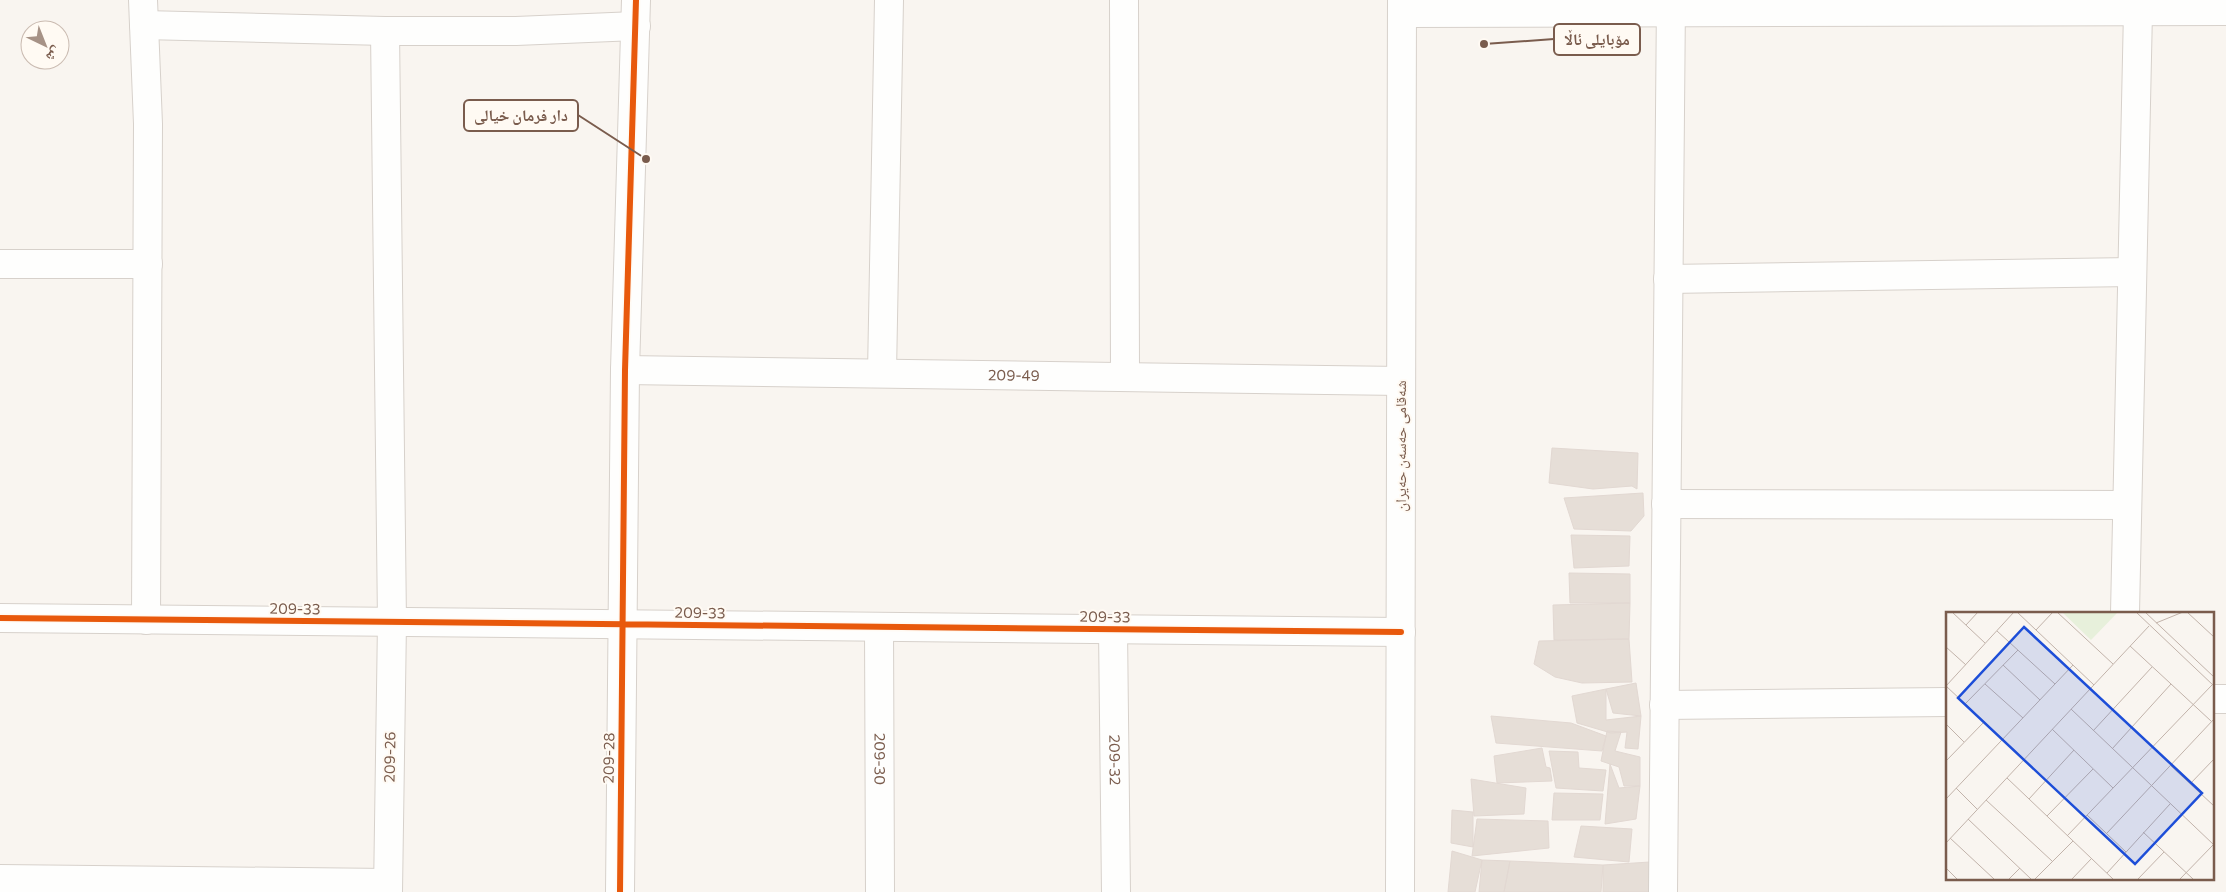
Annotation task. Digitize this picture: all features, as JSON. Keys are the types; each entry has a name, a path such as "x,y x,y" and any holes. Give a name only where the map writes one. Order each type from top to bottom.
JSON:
{"street":[{"path":"882,373 889,0"},
{"path":"1124,0 1125,376"},
{"path":"1402,6 1904,6 2138,12 2226,11"},
{"name":"شەقامی حەسەن حەیران","path":"1400,892 1402,6"},
{"path":"1663,892 1671,6"},
{"path":"146,620 148,124 143,12 385,31 516,31 636,13"},
{"path":"2124,612 2138,12"},
{"name":"209-28","path":"620,892 625,370 636,13"},
{"name":"209-26","path":"385,31 392,622 388,887"},
{"path":"0,264 148,264"},
{"path":"1668,279 2132,272"},
{"name":"209-49","path":"625,370 1125,376 1401,382"},
{"path":"1666,504 2127,505"},
{"name":"209-33","path":"0,618 1400,632"},
{"name":"209-30","path":"879,627 880,892"},
{"name":"209-32","path":"1113,629 1116,892"},
{"path":"1664,705 1946,702"},
{"path":"0,879 138,886 388,887"}],"building":[{"path":"1552,448 1638,453 1637,489 1632,486 1593,489 1549,483"},
{"path":"1643,493 1644,516 1631,531 1574,529 1564,498"},
{"path":"1571,535 1630,536 1629,566 1574,568"},
{"path":"1569,573 1630,574 1630,603 1570,603"},
{"path":"1630,603 1629,639 1554,640 1553,605"},
{"path":"1629,639 1632,682 1582,683 1555,677 1534,664 1539,641"},
{"path":"1636,683 1641,716 1613,713 1606,689"},
{"path":"1606,689 1606,720 1641,716 1638,749 1625,748 1627,732 1611,733 1577,723 1572,696"},
{"path":"1491,716 1571,723 1606,736 1602,751 1496,743"},
{"path":"1607,731 1621,732 1615,751 1640,757 1640,786 1624,786 1619,767 1601,761"},
{"path":"1542,748 1546,767 1550,768 1552,781 1497,783 1494,756"},
{"path":"1549,751 1578,752 1579,768 1606,770 1603,791 1556,788"},
{"path":"1610,764 1619,788 1640,786 1636,819 1605,824"},
{"path":"1471,779 1526,788 1524,814 1474,816"},
{"path":"1554,793 1603,794 1600,820 1552,820"},
{"path":"1452,810 1473,812 1473,847 1451,843"},
{"path":"1477,819 1548,821 1549,848 1472,856"},
{"path":"1581,826 1632,829 1629,862 1574,857"},
{"path":"1452,851 1482,860 1475,892 1448,892"},
{"path":"1482,860 1510,861 1504,892 1479,892"},
{"path":"1510,861 1603,865 1601,892 1504,892"},
{"path":"1650,862 1651,892 1603,892 1603,865"}],"cycle path":[{"path":"620,892 625,370 636,0"},
{"path":"0,618 1401,632"}],"place":[{"name":"مۆبایلی ئاڵا","path":"1484,44"},
{"name":"دار فرمان خیالی","path":"646,159"}]}
